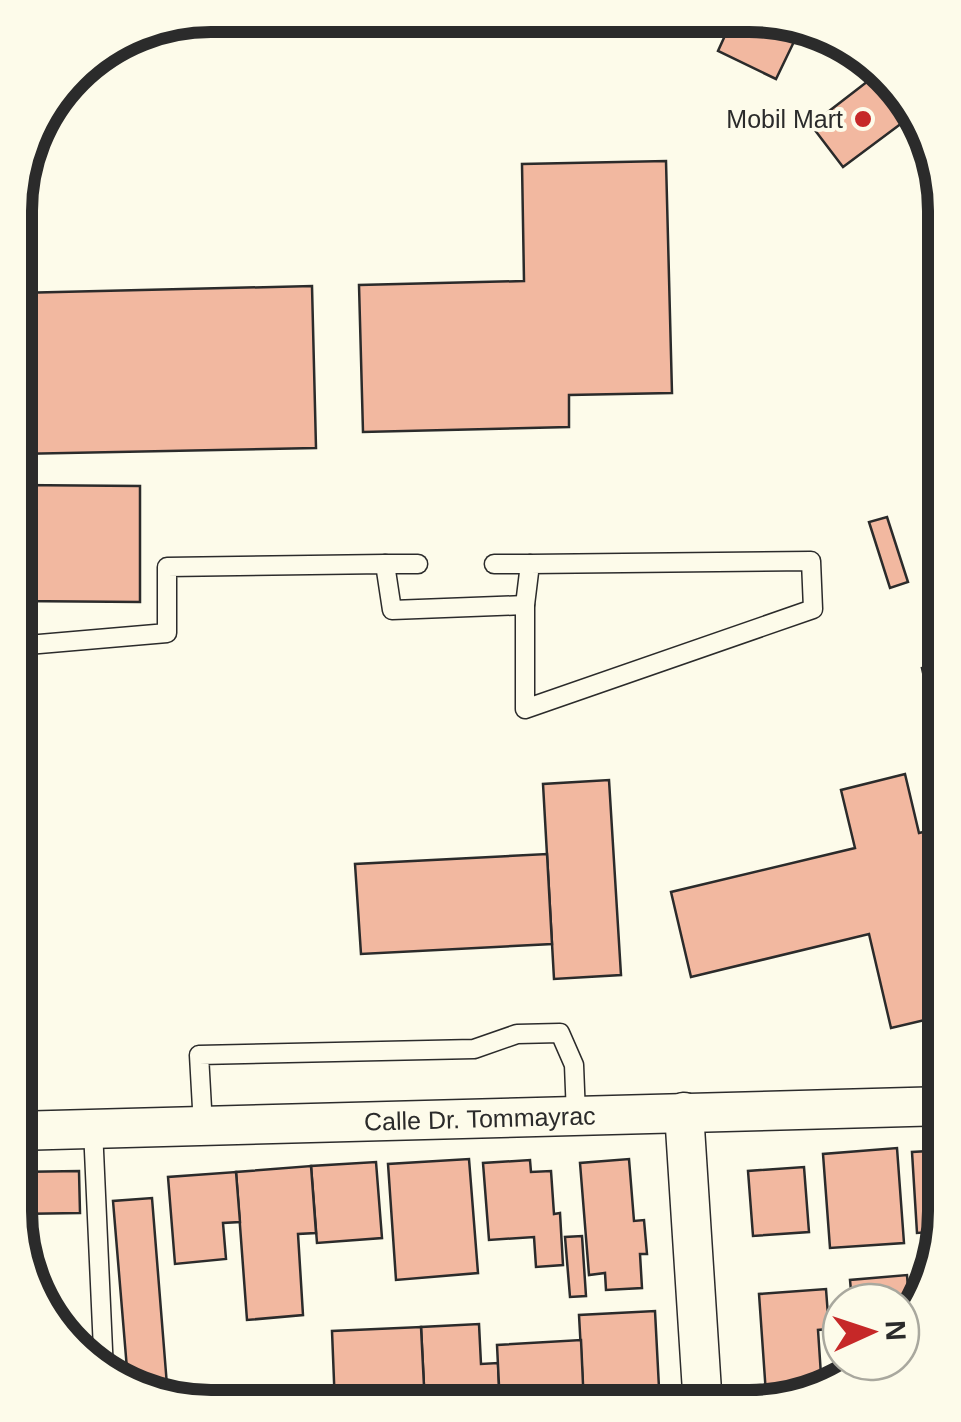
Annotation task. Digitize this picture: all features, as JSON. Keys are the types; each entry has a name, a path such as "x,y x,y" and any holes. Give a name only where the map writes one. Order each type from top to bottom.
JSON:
{"street":[{"name":"Calle Dr. Tommayrac","path":"32,1131 928,1106"},
{"path":"684,1112 702,1390"}],"lane":[{"path":"494,564 811,561 813,609 524,710 525,605 530,564"},
{"path":"385,564 392,610 525,605"},
{"path":"32,645 168,632 167,567 418,564"},
{"path":"203,1126 199,1055 474,1049 517,1034 560,1032 574,1065 576,1115"},
{"path":"93,1129 103,1352"}],"building":[{"path":"727,32 795,39 776,79 718,51"},
{"name":"Mobil Mart","path":"870,80 904,122 843,167 811,125"},
{"path":"666,161 672,393 569,395 569,427 363,432 359,285 524,281 522,164"},
{"path":"312,286 316,448 32,454 32,293"},
{"path":"32,485 140,486 140,602 32,601"},
{"path":"887,517 908,582 890,588 869,522"},
{"path":"928,667 928,696 922,668"},
{"path":"905,774 919,833 928,831 928,1019 891,1028 869,934 691,977 671,892 855,848 841,790"},
{"path":"609,780 621,975 554,979 543,784"},
{"path":"547,854 552,944 361,954 355,864"},
{"path":"897,1148 904,1243 830,1248 823,1154"},
{"path":"928,1151 927,1232 917,1233 912,1152"},
{"path":"469,1159 478,1273 396,1280 388,1164"},
{"path":"629,1159 634,1221 644,1220 647,1254 640,1254 642,1288 606,1290 605,1273 589,1275 580,1163"},
{"path":"530,1160 531,1172 551,1171 554,1214 560,1213 563,1265 536,1267 534,1237 489,1240 483,1163"},
{"path":"376,1162 382,1238 317,1243 311,1166"},
{"path":"311,1166 316,1233 298,1234 303,1315 247,1320 236,1172"},
{"path":"804,1167 809,1232 753,1236 748,1171"},
{"path":"79,1171 80,1213 32,1214 32,1172"},
{"path":"236,1172 240,1222 223,1223 226,1259 175,1264 168,1177"},
{"path":"152,1198 167,1383 127,1368 113,1201"},
{"path":"582,1236 586,1296 570,1297 565,1237"},
{"path":"907,1275 908,1282 850,1282"},
{"path":"821,1289 821,1374 766,1389 759,1294"},
{"path":"655,1311 659,1390 583,1390 579,1315"},
{"path":"479,1324 481,1364 498,1363 499,1390 424,1390 421,1327"},
{"path":"421,1327 424,1390 334,1390 332,1331"},
{"path":"581,1340 583,1390 499,1390 497,1345"}],"place":[{"name":"Mobil Mart","path":"863,119"}]}
